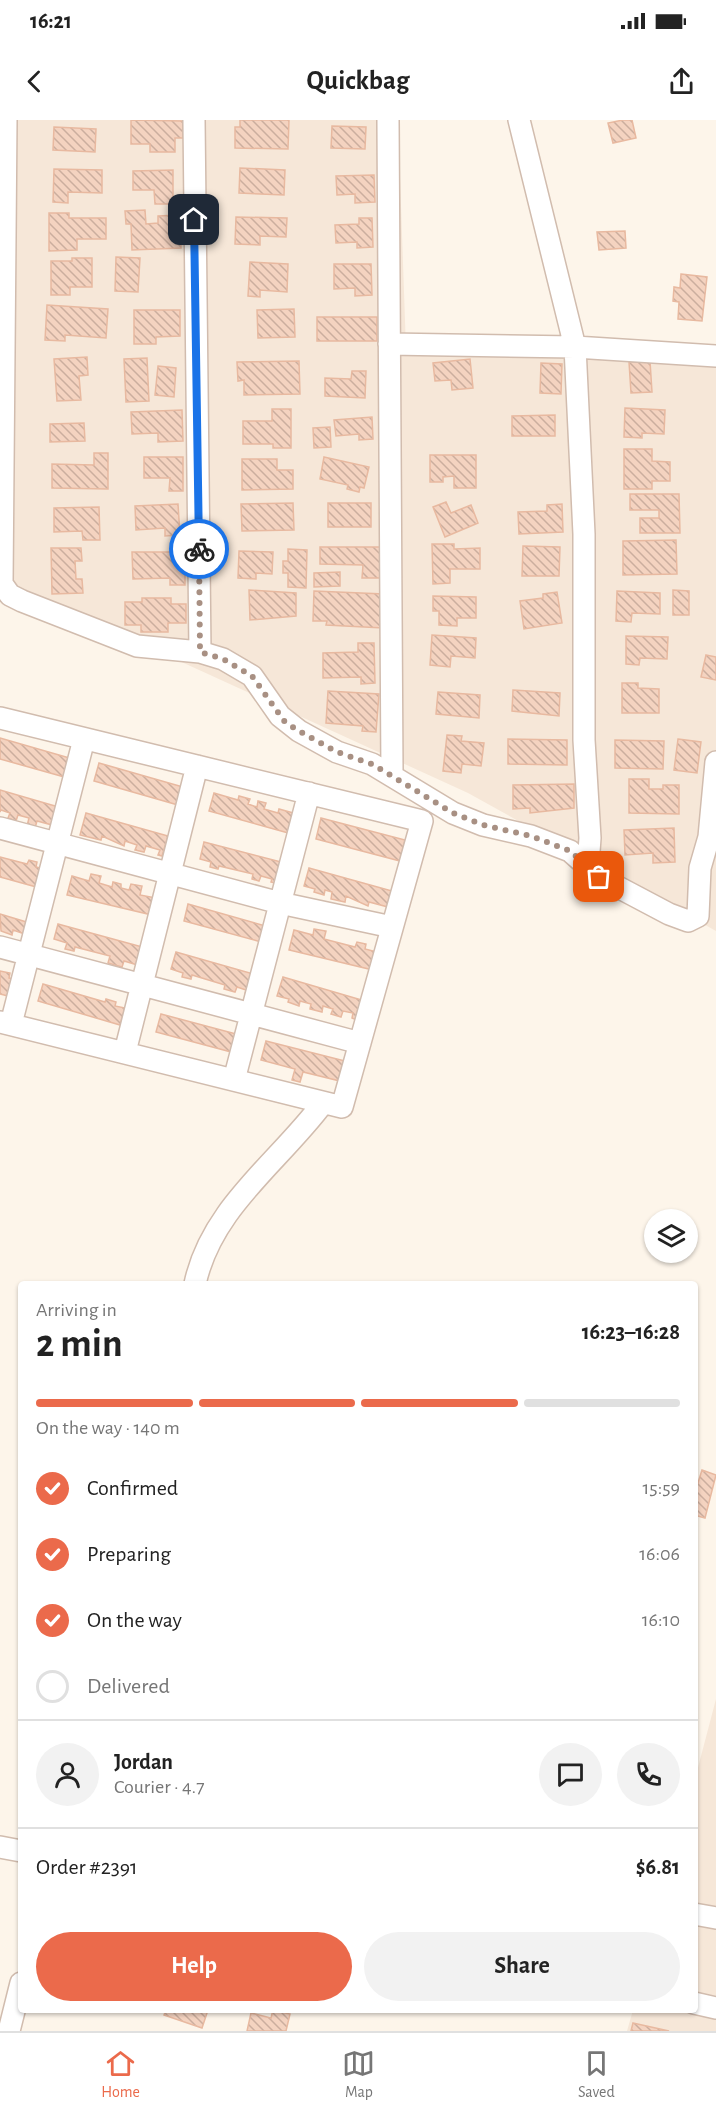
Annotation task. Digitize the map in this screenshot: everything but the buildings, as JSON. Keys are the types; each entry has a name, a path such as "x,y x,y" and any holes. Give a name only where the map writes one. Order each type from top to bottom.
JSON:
{"street":[{"path":"6,120 1,582 10,595 127,643 168,651 200,652 223,659 252,676 280,716 292,727 337,752 372,764 392,774 453,813 483,825 531,836 570,851 599,877 669,914 688,921 698,916 708,868 716,762"},
{"path":"194,120 200,652"},
{"path":"388,120 392,774"},
{"path":"519,120 575,347 584,534 584,740 590,838 588,865"},
{"path":"389,344 575,347 716,356"},
{"path":"0,718 422,821 342,1107 6,1023 29,954 84,739"},
{"path":"125,1052 197,766"},
{"path":"234,1080 309,793"},
{"path":"0,828 280,903 392,927"},
{"path":"0,947 360,1043"},
{"path":"196,1281 204,1249 216,1227 304,1128 323,1102"},
{"path":"0,1847 18,1850"},
{"path":"698,1915 716,1918"},
{"path":"9,2031 18,1995"},
{"path":"698,2004 716,2008"}],"shaded area":[{"path":"0,120 398,120 406,349 716,360 716,931 468,793 0,579"},
{"path":"716,1699 716,2031 627,2031 632,2013 698,2013 698,1768"}],"way so far":[{"path":"199,549 200,652 223,659 252,676 285,722 337,752 372,764 392,774 453,813 483,825 531,836 570,851 599,877"}],"route":[{"path":"194,220 199,549"}]}
